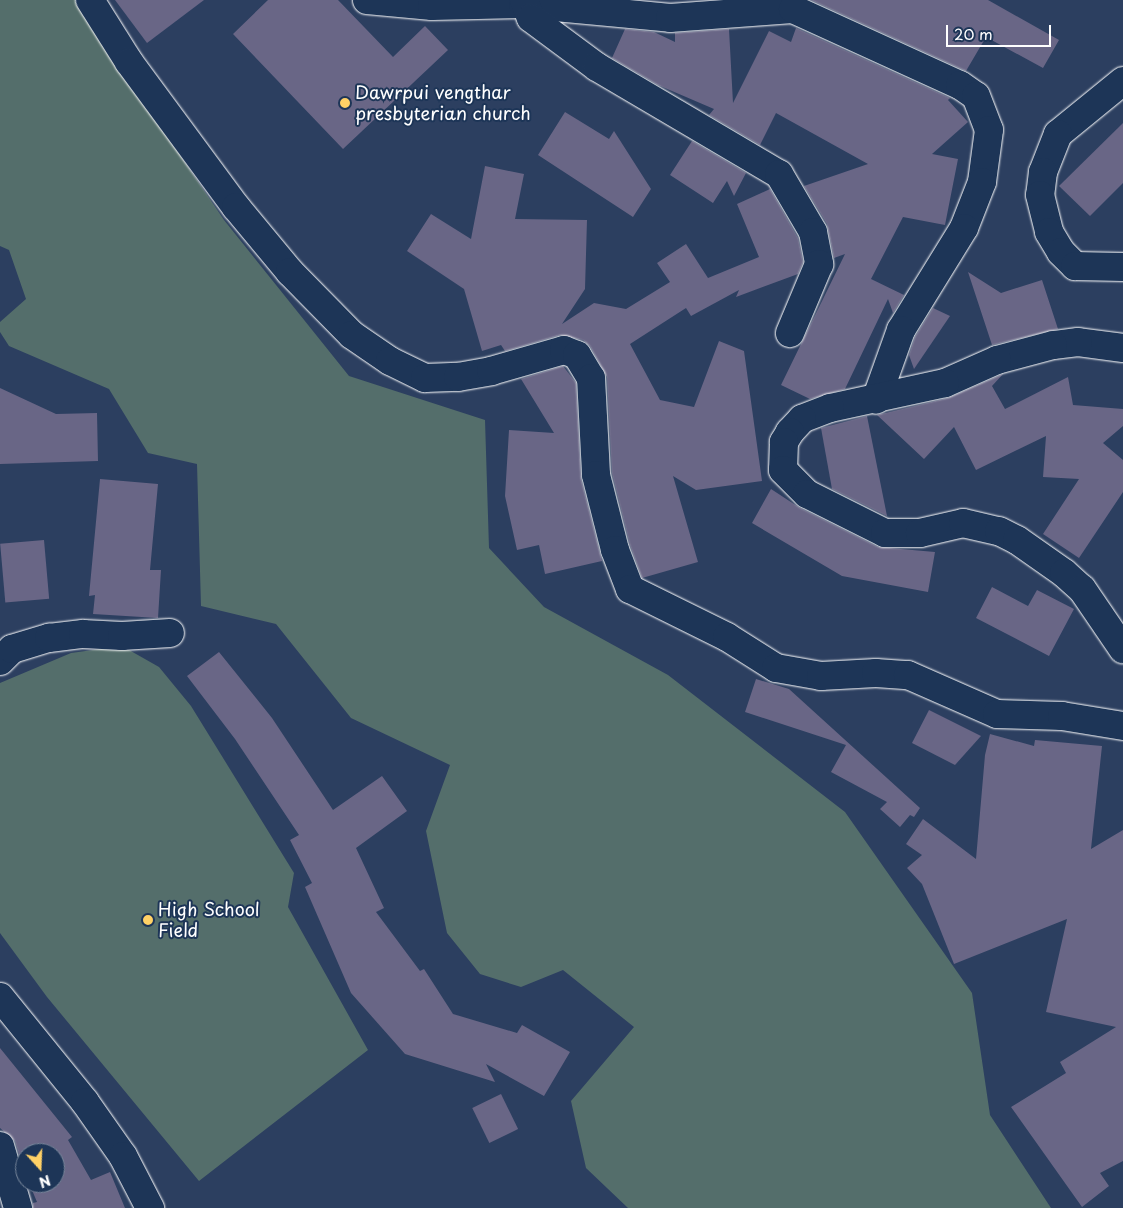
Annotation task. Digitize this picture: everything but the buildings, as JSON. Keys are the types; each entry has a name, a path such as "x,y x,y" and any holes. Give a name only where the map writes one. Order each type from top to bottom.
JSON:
{"street":[{"path":"90,0 129,62 236,207 290,272 352,335 390,361 425,378 475,374 564,350 581,359 591,378 596,475 615,550 630,589 693,619 776,668 821,676 876,672 908,675 997,714 1062,716 1123,726"},
{"path":"372,1 432,6 524,2 648,8 691,18 794,9 960,85 976,96 989,130 982,182 964,228 901,330 876,400"},
{"path":"524,2 531,18 550,35 598,67 779,174 813,232 819,264 790,333"},
{"path":"1123,81 1058,134 1043,172 1040,195 1048,232 1061,252 1075,266 1123,267"},
{"path":"1123,348 1078,342 1053,345 997,360 945,383 876,400 830,408 802,419 784,442 783,470 807,494 885,533 920,533 962,523 999,531 1018,540 1064,573 1082,590 1123,649"},
{"path":"0,661 12,650 49,638 83,634 122,636 170,632"},
{"path":"0,998 90,1110 123,1156 150,1208"},
{"path":"0,1146 18,1208"}],"green space":[{"path":"0,0 75,0 224,220 349,376 485,420 489,548 544,607 668,675 845,812 972,993 990,1115 1051,1208 628,1208 586,1168 571,1101 634,1027 563,970 521,987 480,974 447,933 426,831 450,765 351,718 276,624 201,606 197,464 148,453 109,389 9,346 0,332 0,322 26,299 9,250 0,246"},
{"name":"High School Field","path":"122,646 159,667 191,706 294,873 288,907 368,1050 199,1181 47,997 0,933 0,683 71,653"}],"place":[{"name":"Dawrpui vengthar presbyterian church","path":"345,103"},
{"name":"High School Field","path":"148,920"}]}
